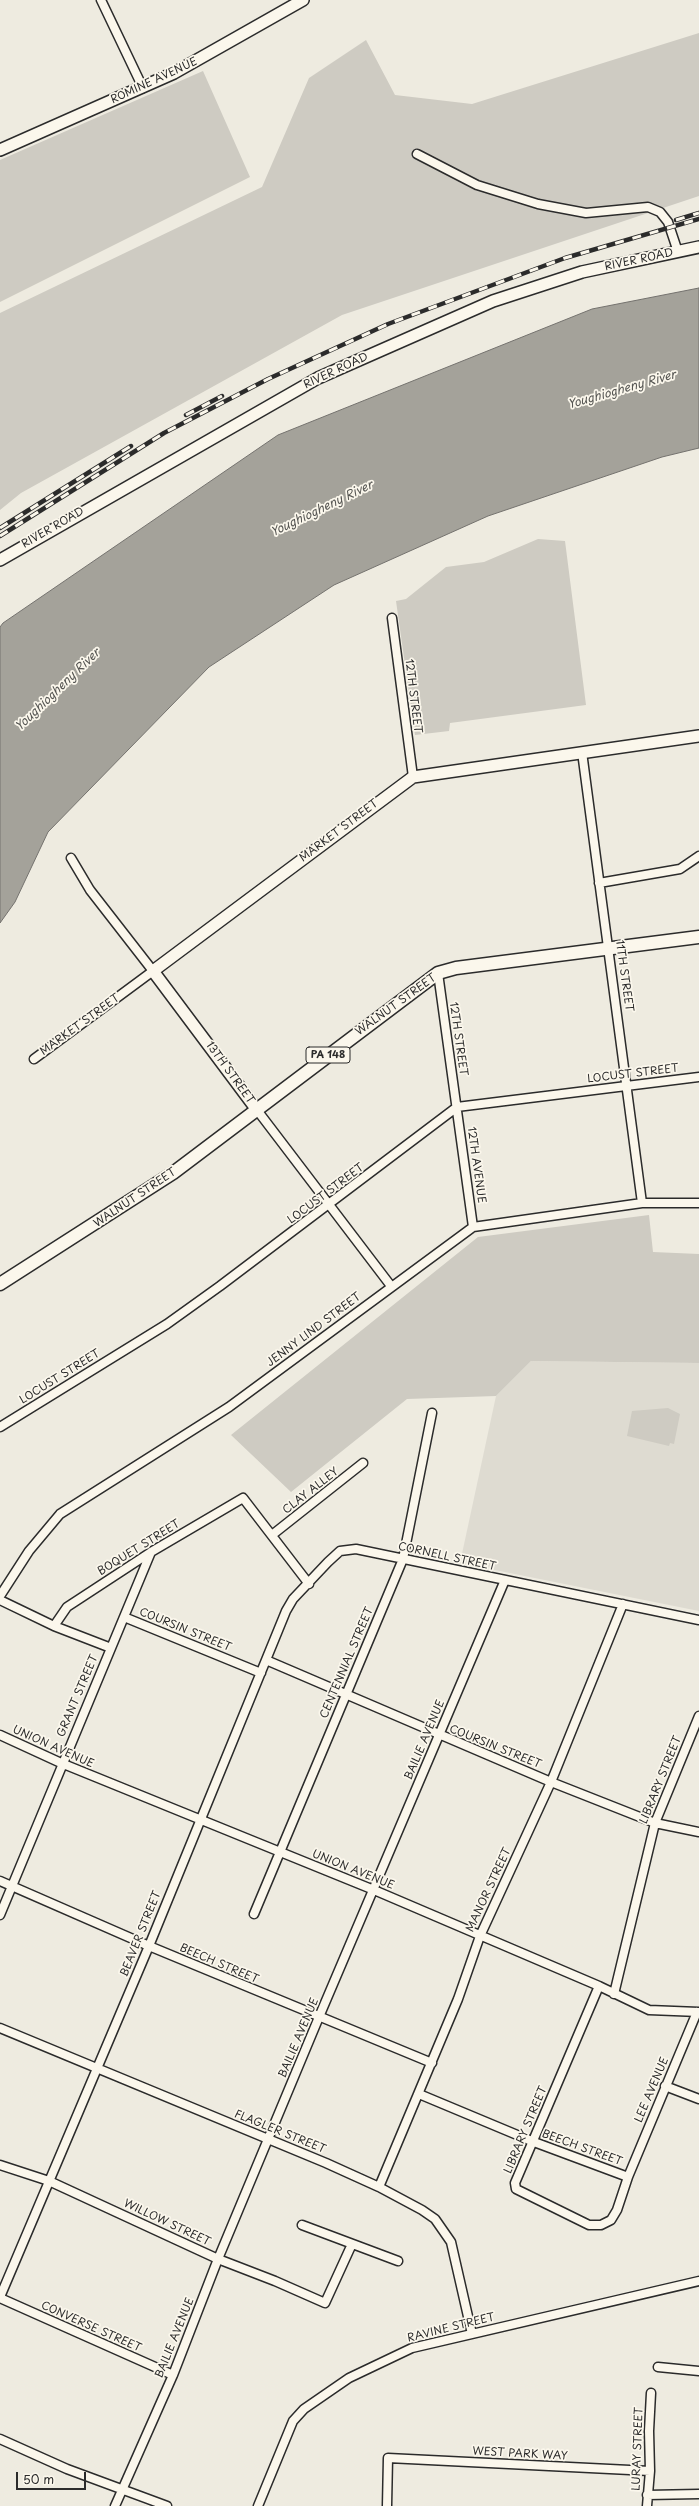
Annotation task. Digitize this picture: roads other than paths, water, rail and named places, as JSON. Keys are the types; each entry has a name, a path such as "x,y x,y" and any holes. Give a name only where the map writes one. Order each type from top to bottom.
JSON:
{"main road":[{"name":"WALNUT STREET","path":"0,1284 173,1173 438,973 456,968 699,937"}],"street":[{"path":"101,0 142,88"},
{"name":"ROMINE AVENUE","path":"0,150 142,88 200,59 303,0"},
{"path":"417,154 477,185 538,204 586,213 648,208 660,212 668,222 678,252"},
{"name":"RIVER ROAD","path":"0,560 318,378 493,301 582,272 699,247"},
{"name":"12TH STREET","path":"392,618 413,777"},
{"name":"MARKET STREET","path":"34,1059 413,777 699,736"},
{"name":"11TH STREET","path":"582,752 642,1203"},
{"path":"599,883 680,869 699,856"},
{"name":"13TH STREET","path":"71,858 90,890 391,1286"},
{"name":"12TH STREET","path":"438,973 457,1107"},
{"name":"LOCUST STREET","path":"0,1427 167,1324 329,1206 457,1107 699,1077"},
{"name":"12TH AVENUE","path":"457,1107 473,1227"},
{"name":"JENNY LIND STREET","path":"0,1596 28,1551 60,1514 228,1407 473,1227 642,1203 699,1203"},
{"name":"CENTENNIAL STREET","path":"254,1914 279,1851 403,1559 432,1413"},
{"name":"CLAY ALLEY","path":"272,1535 363,1463"},
{"name":"BOQUET STREET","path":"54,1626 67,1607 151,1552 243,1498 272,1535"},
{"path":"272,1535 310,1584"},
{"name":"CORNELL STREET","path":"310,1584 340,1551 356,1549 699,1620"},
{"name":"GRANT STREET","path":"0,1915 61,1763 151,1552"},
{"name":"BAILIE AVENUE","path":"115,2506 173,2375 218,2259 269,2140 319,2017 505,1580"},
{"name":"BEAVER STREET","path":"0,2298 98,2069 266,1660 293,1599 310,1584"},
{"path":"0,1600 54,1626 111,1648"},
{"name":"MANOR STREET","path":"378,2187 432,2063 458,1999 480,1936 551,1782 623,1604"},
{"name":"COURSIN STREET","path":"124,1617 261,1673"},
{"name":"COURSIN STREET","path":"266,1660 345,1696 551,1782 655,1822 699,1832"},
{"name":"LIBRARY STREET","path":"614,1994 655,1822 699,1716"},
{"name":"UNION AVENUE","path":"0,1736 201,1821 374,1890 598,1986 649,2010 698,2012"},
{"name":"BEECH STREET","path":"0,1881 149,1946 432,2063"},
{"name":"LIBRARY STREET","path":"598,1986 534,2142 515,2183 516,2189 589,2225 601,2225 611,2220 628,2177"},
{"name":"LEE AVENUE","path":"628,2177 665,2086 698,2012"},
{"name":"FLAGLER STREET","path":"0,2028 378,2187 422,2210 443,2228 451,2242 472,2334"},
{"path":"665,2086 699,2099"},
{"name":"BEECH STREET","path":"419,2094 534,2142 628,2177"},
{"name":"WILLOW STREET","path":"0,2165 49,2181 218,2259 275,2281 325,2304 352,2244"},
{"path":"302,2225 398,2261"},
{"name":"RAVINE STREET","path":"258,2506 293,2421 304,2409 349,2378 412,2348 699,2281"},
{"name":"CONVERSE STREET","path":"0,2298 173,2375"},
{"path":"658,2367 699,2372"},
{"name":"LURAY STREET","path":"647,2506 650,2471 648,2431 651,2394"},
{"path":"0,2439 121,2490 167,2506"},
{"name":"WEST PARK WAY","path":"387,2506 388,2458 650,2471"},
{"path":"647,2495 699,2494"}],"water":[{"name":"Youghiogheny River","path":"699,288 699,448 662,457 488,516 334,585 209,667 48,832 15,902 0,923 0,627 3,623 278,435 592,309"}],"railway":[{"path":"676,220 699,213"},
{"path":"0,536 164,433 268,379 388,324 565,258 699,219"},
{"path":"186,415 222,396"},
{"path":"0,528 131,446"}]}
